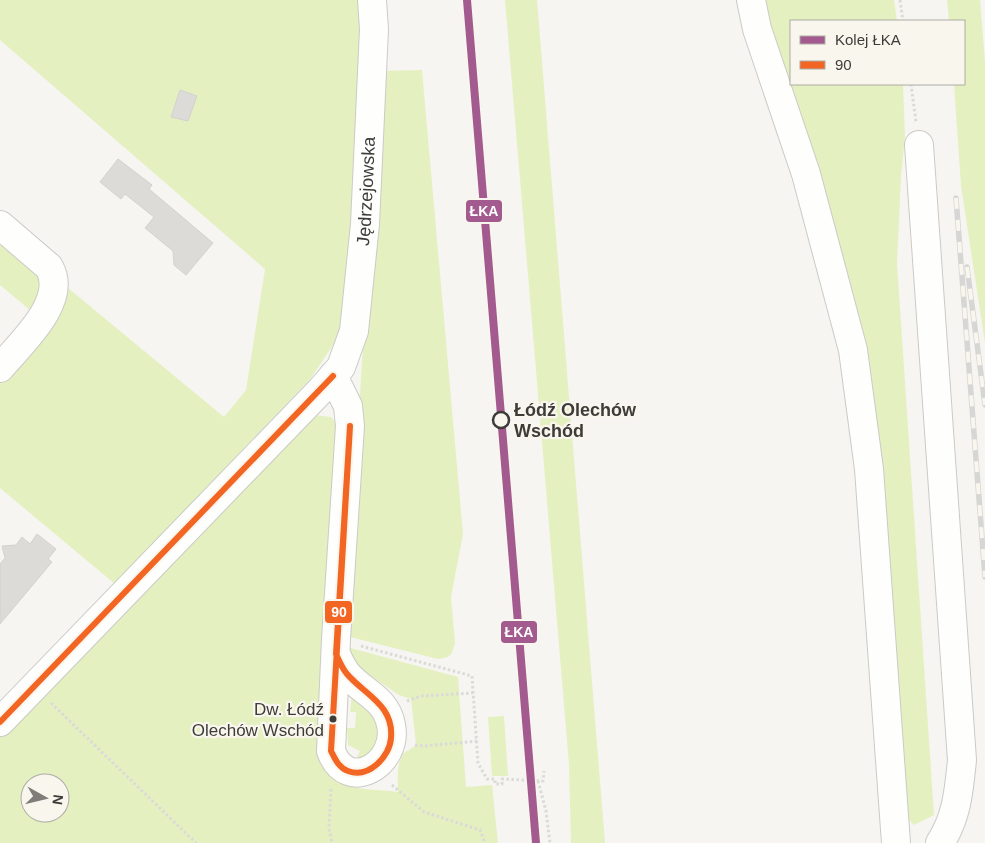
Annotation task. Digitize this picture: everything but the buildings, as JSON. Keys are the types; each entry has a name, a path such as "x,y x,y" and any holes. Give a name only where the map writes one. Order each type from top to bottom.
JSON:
{"street":[{"name":"Jędrzejowska","path":"0,722 333,376 347,355 356,318 368,166 374,29 372,0"},
{"path":"751,0 757,29 806,174 854,350 869,470 896,843"},
{"path":"919,145 962,760 958,803 949,829 940,843"},
{"path":"0,225 49,267 54,275 49,306 43,317 0,368"},
{"path":"333,376 346,400 350,426 336,646 331,739 334,759 339,766 350,772 371,769 382,761 390,747 392,727 388,715 374,695 346,674 336,646"}],"path":[{"path":"900,0 903,20"},
{"path":"911,85 919,145"},
{"path":"336,646 472,676 478,763 487,779 495,778 495,784 502,784 502,779 543,780 544,771"},
{"path":"33,686 196,843"},
{"path":"406,701 421,696 473,693"},
{"path":"411,744 426,746 476,741"},
{"path":"332,843 330,807 334,759"},
{"path":"371,769 424,812 480,830 485,843"},
{"path":"538,780 546,812 550,843"}],"green space":[{"path":"0,0 362,0 348,298 339,336 311,378 115,584 0,488 0,378 62,283 224,417 246,390 265,269 0,40"},
{"path":"505,0 537,0 605,843 571,843 569,764"},
{"path":"759,0 894,0 897,20 790,20 790,85 903,85 905,137 901,176 897,263 934,815 914,825 908,819 867,374"},
{"path":"947,0 980,0 985,62 985,343 961,186 954,85 965,85 965,20 949,20"},
{"path":"422,70 463,534 451,597 455,643 452,653 448,657 438,659 346,636 363,344 382,71"},
{"path":"0,233 43,273 37,316 0,285"},
{"path":"314,415 331,417 338,426 326,764 328,772 332,778 345,785 363,789 398,792 399,763 403,754 416,744 411,699 399,695 363,671 352,661 347,647 458,677 466,787 492,785 498,843 0,843 0,734"},
{"path":"352,694 370,711 376,722 377,748 363,758 357,757 360,751 348,745 347,728 355,728 356,712 350,712"},
{"path":"504,716 508,776 492,776 488,717"}],"railway":[{"path":"956,198 985,577"},
{"path":"967,267 985,405"}],"rail line":[{"name":"ŁKA","path":"467,0 536,843"}],"transit line":[{"name":"90","path":"0,722 333,376"},
{"name":"90","path":"350,426 331,751 342,768 356,773 371,769 387,752 390,745 391,727 388,717 377,701 347,674 339,662 337,657 336,654 350,426"}],"place":[{"name":"Łódź Olechów Wschód","path":"501,420"},
{"name":"Dw. Łódź Olechów Wschód","path":"333,719"}]}
